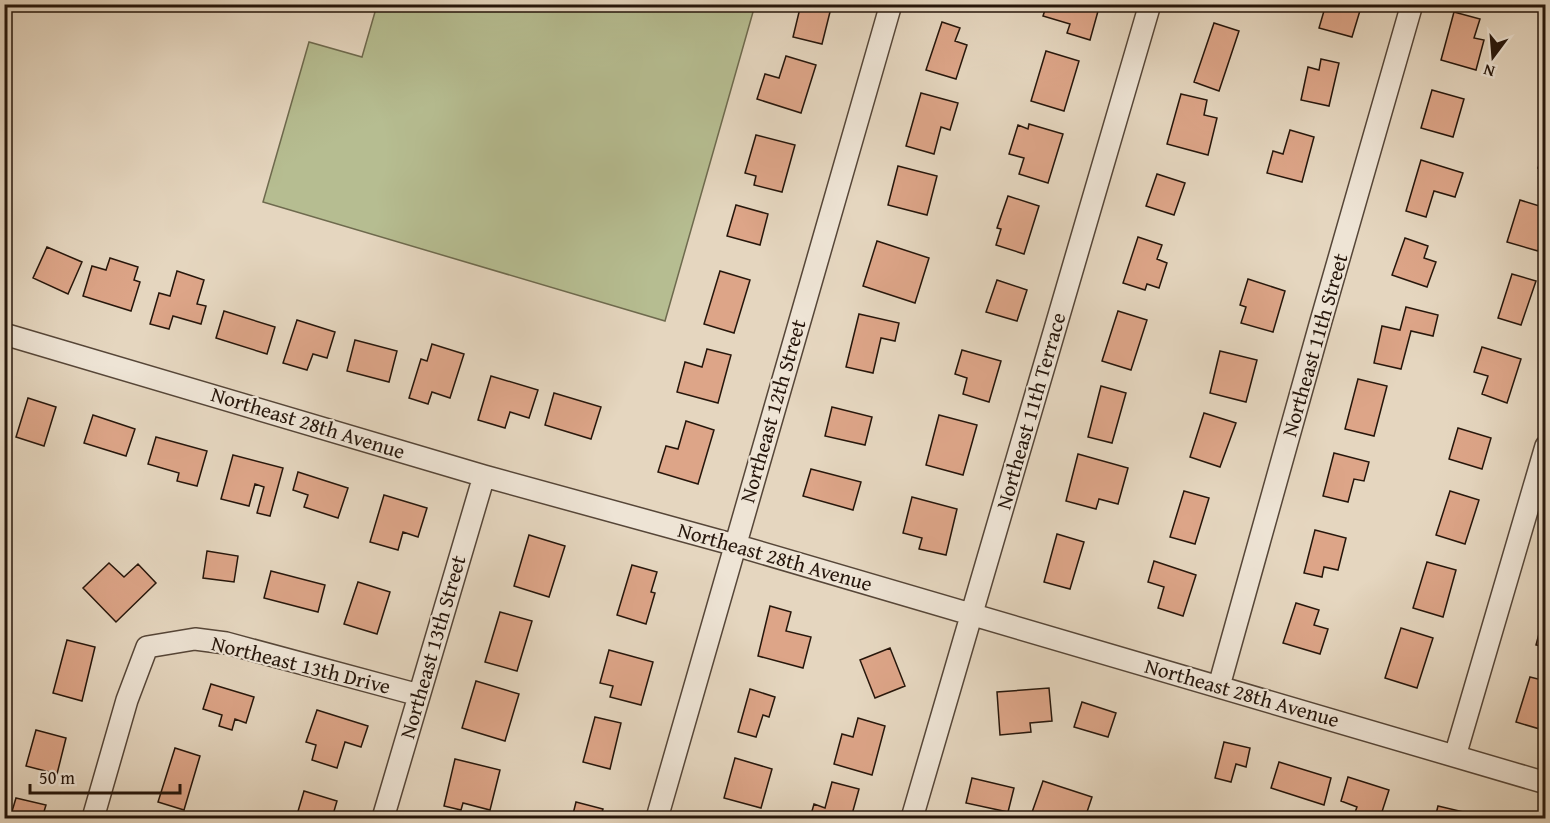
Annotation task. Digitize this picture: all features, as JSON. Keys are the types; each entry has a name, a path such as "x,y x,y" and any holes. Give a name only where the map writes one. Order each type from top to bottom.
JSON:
{"street":[{"name":"Northeast 12th Street","path":"657,819 891,4"},
{"name":"Northeast 11th Terrace","path":"912,819 1150,4"},
{"name":"Northeast 11th Street","path":"1219,686 1412,4"},
{"name":"Northeast 28th Avenue","path":"4,334 484,476 735,545 1545,783"},
{"path":"1455,756 1545,446"},
{"name":"Northeast 13th Street","path":"383,819 484,476"},
{"name":"Northeast 13th Drive","path":"93,819 127,700 147,647 195,639 226,643 419,695"}],"green space":[{"path":"377,5 755,5 665,321 263,202 309,42 362,57"}],"building":[{"path":"801,4 832,4 822,44 793,37"},
{"path":"967,4 992,4 990,11"},
{"path":"1047,4 1100,4 1090,40 1067,33 1070,24 1043,16"},
{"path":"1326,4 1362,4 1352,37 1319,28"},
{"path":"1454,12 1480,19 1474,38 1484,40 1476,70 1441,60"},
{"path":"942,22 960,28 955,41 967,45 956,79 926,70"},
{"path":"1214,23 1239,31 1219,91 1194,82"},
{"path":"1046,51 1079,61 1064,111 1031,101"},
{"path":"786,56 816,65 801,113 757,99 765,74 779,78"},
{"path":"1321,59 1339,63 1329,106 1301,100 1308,67 1319,70"},
{"path":"1432,90 1464,99 1453,137 1421,128"},
{"path":"921,93 958,103 950,130 941,127 934,154 906,146"},
{"path":"1181,94 1207,100 1204,115 1217,118 1208,155 1167,144"},
{"path":"1029,124 1063,134 1048,183 1019,174 1024,158 1009,154 1018,125 1028,129"},
{"path":"1290,130 1314,137 1302,182 1267,173 1273,151 1283,154"},
{"path":"756,135 795,145 782,192 754,185 756,176 745,173"},
{"path":"1546,146 1546,171 1538,168"},
{"path":"1421,160 1463,173 1455,197 1434,191 1426,217 1406,211"},
{"path":"898,166 937,176 927,215 888,205"},
{"path":"1157,174 1185,183 1174,215 1146,206"},
{"path":"1008,196 1039,206 1024,254 996,245 1001,229 997,228"},
{"path":"1520,200 1546,208 1546,228 1538,251 1507,242"},
{"path":"736,205 768,214 760,245 727,236"},
{"path":"1138,237 1162,245 1157,259 1167,263 1159,288 1147,284 1145,290 1123,283"},
{"path":"1405,238 1428,246 1424,258 1436,262 1427,287 1392,275"},
{"path":"877,241 929,258 915,303 863,286"},
{"path":"47,247 82,262 68,294 33,278"},
{"path":"110,258 138,267 134,280 140,282 131,311 83,296 92,266 106,270"},
{"path":"177,271 204,280 197,304 206,306 201,324 173,316 169,329 150,324 159,293 170,296"},
{"path":"720,271 750,280 734,333 704,324"},
{"path":"1512,274 1536,281 1521,325 1498,318"},
{"path":"1248,279 1285,291 1273,332 1241,323 1246,307 1240,305"},
{"path":"997,280 1027,290 1017,321 986,312"},
{"path":"1406,307 1438,315 1433,336 1411,331 1401,369 1374,363 1382,326 1400,330"},
{"path":"224,311 275,327 267,354 216,338"},
{"path":"1118,311 1147,320 1131,370 1102,361"},
{"path":"859,314 899,323 895,341 881,338 873,373 846,367"},
{"path":"297,320 335,332 327,358 313,354 307,370 283,363"},
{"path":"355,340 397,351 389,382 347,371"},
{"path":"432,344 464,354 450,398 432,392 428,404 409,398 421,359 427,361"},
{"path":"1482,347 1521,359 1507,403 1482,394 1488,376 1474,372"},
{"path":"707,349 731,355 718,403 677,392 685,362 702,367"},
{"path":"962,350 1001,361 989,402 963,394 967,378 955,374"},
{"path":"1220,351 1257,360 1246,402 1210,393"},
{"path":"491,376 538,390 529,418 510,412 505,428 478,420"},
{"path":"1358,379 1387,386 1374,436 1345,429"},
{"path":"1101,386 1126,393 1112,443 1088,437"},
{"path":"554,393 601,407 591,439 545,425"},
{"path":"28,398 56,407 44,446 16,437"},
{"path":"832,407 872,417 865,445 825,436"},
{"path":"1204,413 1236,423 1220,467 1190,457"},
{"path":"93,415 135,429 126,456 84,443"},
{"path":"939,415 977,425 963,475 926,465"},
{"path":"686,421 714,430 698,484 658,472 666,446 678,449"},
{"path":"1458,428 1491,438 1482,469 1449,459"},
{"path":"156,437 207,451 197,486 177,481 179,473 148,464"},
{"path":"1334,453 1369,462 1364,481 1354,479 1348,502 1323,496"},
{"path":"1078,454 1128,468 1118,504 1099,499 1096,509 1066,501"},
{"path":"233,455 283,468 270,516 257,513 264,487 255,484 249,506 221,499"},
{"path":"811,469 861,482 853,510 803,496"},
{"path":"298,472 348,488 338,518 304,507 308,495 293,490"},
{"path":"1184,491 1209,498 1195,544 1170,537"},
{"path":"1450,491 1479,500 1465,544 1436,535"},
{"path":"384,495 427,508 418,537 403,532 398,550 370,542"},
{"path":"912,497 957,509 946,555 919,549 922,538 903,533"},
{"path":"1315,530 1346,538 1338,570 1324,567 1322,577 1304,573"},
{"path":"1057,534 1084,542 1070,589 1044,582"},
{"path":"529,535 565,546 549,597 514,586"},
{"path":"207,551 238,556 234,582 203,578"},
{"path":"1154,561 1196,575 1183,616 1158,608 1164,587 1148,582"},
{"path":"1427,562 1456,570 1443,617 1413,608"},
{"path":"109,563 124,577 138,564 156,583 116,622 83,588"},
{"path":"632,565 657,572 651,592 655,593 646,624 617,615"},
{"path":"271,571 325,585 318,612 264,598"},
{"path":"358,582 390,592 377,634 344,624"},
{"path":"1296,603 1319,610 1314,625 1328,629 1320,654 1283,643"},
{"path":"770,606 791,612 786,631 811,637 803,668 758,656"},
{"path":"1546,608 1546,647 1536,645"},
{"path":"500,612 532,621 517,671 485,662"},
{"path":"1401,628 1433,638 1417,688 1385,678"},
{"path":"67,640 95,647 82,701 53,693"},
{"path":"890,648 905,686 875,698 860,660"},
{"path":"609,650 653,662 641,705 610,697 613,686 600,683"},
{"path":"1530,677 1546,681 1546,723 1543,730 1516,722"},
{"path":"476,681 519,694 505,741 462,728"},
{"path":"211,684 254,697 246,723 235,719 232,730 219,726 222,715 203,709"},
{"path":"1049,688 1052,721 1030,723 1031,732 1000,735 997,692"},
{"path":"750,689 775,697 769,717 763,715 756,737 738,732"},
{"path":"1082,702 1116,713 1108,737 1074,727"},
{"path":"317,710 368,726 361,747 345,742 337,768 312,760 316,745 306,742"},
{"path":"595,717 621,723 610,769 583,762"},
{"path":"858,718 885,726 872,775 834,764 842,734 853,737"},
{"path":"36,730 66,738 57,774 26,766"},
{"path":"1224,742 1250,748 1246,767 1236,764 1231,782 1215,778"},
{"path":"175,748 200,756 184,810 158,802"},
{"path":"735,758 772,769 761,808 724,798"},
{"path":"455,759 500,770 490,810 463,803 461,810 444,806"},
{"path":"1279,762 1331,778 1324,805 1271,788"},
{"path":"1348,777 1389,790 1380,818 1353,818 1357,807 1341,801"},
{"path":"972,778 1014,788 1008,812 966,803"},
{"path":"1043,781 1092,797 1085,818 1030,818"},
{"path":"832,782 859,789 851,818 810,818 814,804 825,808"},
{"path":"304,791 337,801 332,818 296,818"},
{"path":"16,798 46,805 42,818 10,818"},
{"path":"576,802 603,809 600,818 572,818"},
{"path":"1438,806 1468,813 1467,818 1435,818"}]}
